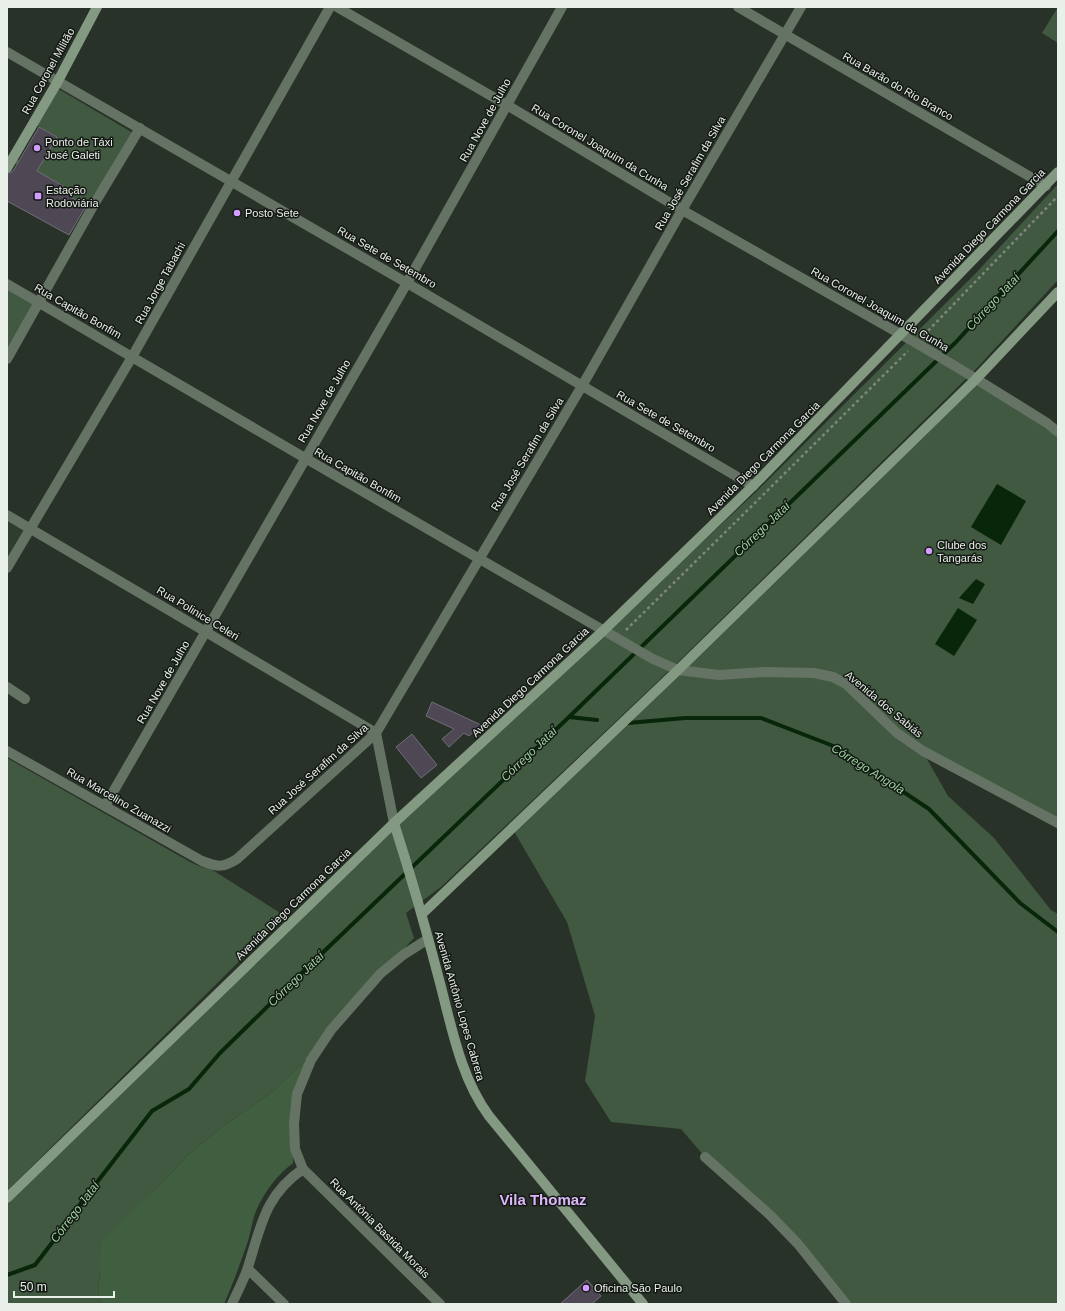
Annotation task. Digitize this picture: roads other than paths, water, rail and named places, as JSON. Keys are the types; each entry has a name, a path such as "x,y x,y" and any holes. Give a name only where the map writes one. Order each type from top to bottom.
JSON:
{"main road":[{"name":"Rua Coronel Militão","path":"7,168 58,81 97,7"},
{"name":"Avenida Diego Carmona Garcia","path":"7,1198 394,823 603,631 753,486 1058,172"},
{"path":"422,914 678,670 976,378 1058,292"},
{"name":"Avenida Antônio Lopes Cabrera","path":"394,823 422,914 461,1060 471,1087 479,1103 643,1304"}],"street":[{"name":"Rua Jorge Tabachi","path":"7,568 132,357 330,7"},
{"name":"Rua Coronel Joaquim da Cunha","path":"337,7 507,105 682,210 976,378 1047,423 1058,432"},
{"name":"Rua Nove de Julho","path":"105,806 407,282 562,7"},
{"name":"Rua Barão do Rio Branco","path":"738,7 1046,186"},
{"name":"Rua José Serafim da Silva","path":"220,867 237,859 376,733 582,386 682,210 801,7"},
{"name":"Rua Sete de Setembro","path":"7,52 407,282 753,486"},
{"path":"7,359 93,206 140,128"},
{"name":"Rua Capitão Bonfim","path":"7,284 603,631 653,659 678,670"},
{"name":"Rua Polinice Celeri","path":"7,516 30,528 376,733"},
{"name":"Avenida dos Sabiás","path":"678,670 719,676 765,672 814,673 833,676 846,684 897,733 923,751 1058,822"},
{"path":"7,688 25,699"},
{"name":"Avenida Antônio Lopes Cabrera","path":"376,733 394,823"},
{"name":"Rua Marcelino Zuanazzi","path":"7,750 202,861 220,867"},
{"path":"232,1304 248,1269 256,1235 266,1210 282,1187 292,1176 303,1169 295,1149 294,1124 297,1094 311,1060 331,1030 380,974 403,955 428,939"},
{"path":"705,1157 770,1215 798,1244 846,1304"},
{"name":"Rua Antônia Bastida Morais","path":"303,1169 440,1304"},
{"path":"248,1269 284,1304"}],"waterway":[{"name":"Córrego Jataí","path":"7,1275 35,1265 152,1111 189,1089 220,1053 315,960 569,717 956,342 1058,231"},
{"name":"Córrego Angola","path":"569,717 597,720"},
{"name":"Córrego Angola","path":"628,723 685,718 761,718 836,747 929,809 1020,903 1058,932"}],"place":[{"name":"Ponto de Táxi José Galeti","path":"37,148"},
{"name":"Estação Rodoviária","path":"38,196"},
{"name":"Posto Sete","path":"237,213"},
{"name":"Clube dos Tangarás","path":"929,551"},
{"name":"Oficina São Paulo","path":"586,1288"}],"district":[{"name":"Vila Thomaz","path":"543,1200"}]}
